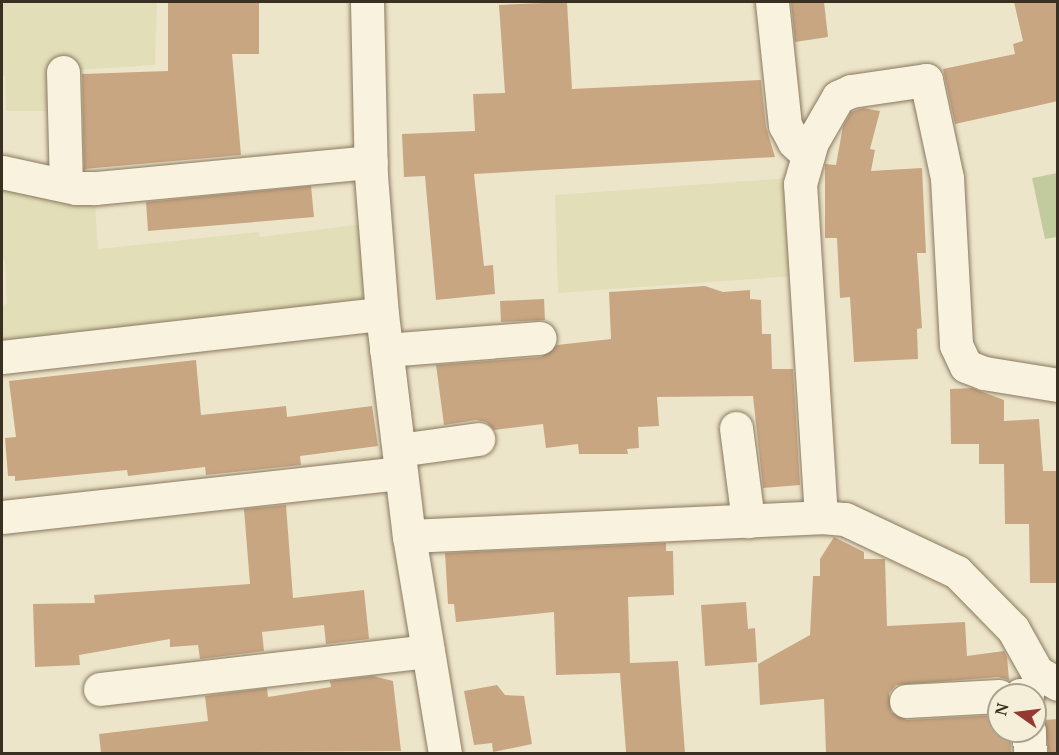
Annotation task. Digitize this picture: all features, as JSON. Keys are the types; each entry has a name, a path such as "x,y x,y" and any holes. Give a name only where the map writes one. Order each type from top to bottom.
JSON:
{"street":[{"path":"367,2 371,162 382,314 409,537 445,753"},
{"path":"772,2 785,125 794,142 808,155"},
{"path":"63,72 66,185"},
{"path":"821,517 802,254 800,184 808,155 825,114 838,97 851,91 926,80 947,178 956,345 966,366 984,373 1058,385"},
{"path":"2,172 66,185 96,188 371,162"},
{"path":"2,357 382,314"},
{"path":"386,350 540,338"},
{"path":"736,428 748,520"},
{"path":"2,517 400,461 478,439"},
{"path":"409,537 748,520 821,517 845,519 957,572 1013,629 1032,683"},
{"path":"100,689 428,651"},
{"path":"906,701 987,697"}],"shaded area":[{"path":"2,2 157,2 155,65 60,71 61,111 6,111 5,76 2,75"},
{"path":"788,178 794,276 558,293 555,195"},
{"path":"2,186 95,202 98,249 259,232 260,237 363,224 369,299 2,349 2,305 7,304 5,261 2,258"}],"green space":[{"path":"1057,173 1057,237 1045,239 1032,178"}],"building":[{"path":"168,2 259,2 259,54 232,54 241,155 84,169 82,74 168,71"},
{"path":"567,2 572,89 761,80 766,127 775,157 474,174 484,266 493,265 495,294 436,300 425,176 404,177 402,134 475,131 473,94 505,93 499,5"},
{"path":"791,2 824,2 828,37 795,42"},
{"path":"1014,2 1058,2 1058,101 955,124 943,69 1015,54 1013,44 1023,41"},
{"path":"863,108 880,111 870,149 875,150 871,171 922,168 926,253 917,253 922,328 917,329 918,359 854,362 850,297 840,298 837,238 825,238 825,164 836,165 843,126 851,112"},
{"path":"311,186 314,217 148,231 146,202"},
{"path":"705,286 723,292 750,290 750,299 761,300 762,334 771,334 772,369 793,369 800,485 763,488 753,396 657,397 659,426 638,427 639,448 627,449 628,454 579,454 578,444 546,448 543,424 494,430 486,422 476,420 444,425 436,365 541,357 557,345 611,339 609,292"},
{"path":"544,299 545,320 501,322 500,301"},
{"path":"196,360 201,415 286,406 287,417 372,406 378,446 300,456 301,465 206,475 205,467 128,476 127,470 15,481 15,476 8,476 5,438 16,437 9,381"},
{"path":"972,388 1004,400 1004,421 1039,419 1043,471 1058,471 1058,583 1030,583 1029,524 1005,524 1004,464 979,464 979,444 951,444 950,389"},
{"path":"286,505 293,598 364,590 369,639 326,644 324,625 262,632 264,651 200,659 198,645 170,647 170,639 79,655 80,665 35,667 33,604 95,603 94,595 250,584 244,509"},
{"path":"834,537 864,552 864,559 885,559 887,626 965,622 967,656 1004,651 1007,657 1009,680 998,677 896,685 889,693 891,712 907,720 987,716 987,743 1011,743 1011,753 826,753 824,699 760,705 758,664 810,635 813,576 820,576 820,559"},
{"path":"666,543 666,551 673,551 674,595 628,597 630,663 678,661 685,753 626,752 620,673 556,675 554,612 456,622 454,604 448,604 445,553"},
{"path":"746,602 748,629 755,628 757,662 705,666 701,605"},
{"path":"373,676 393,681 401,751 101,753 99,734 208,721 205,696 267,688 268,697 331,687 330,681"},
{"path":"497,685 505,695 524,696 532,744 493,752 492,743 474,745 464,691"},
{"path":"1058,719 1058,753 1049,753 1047,720"}]}
